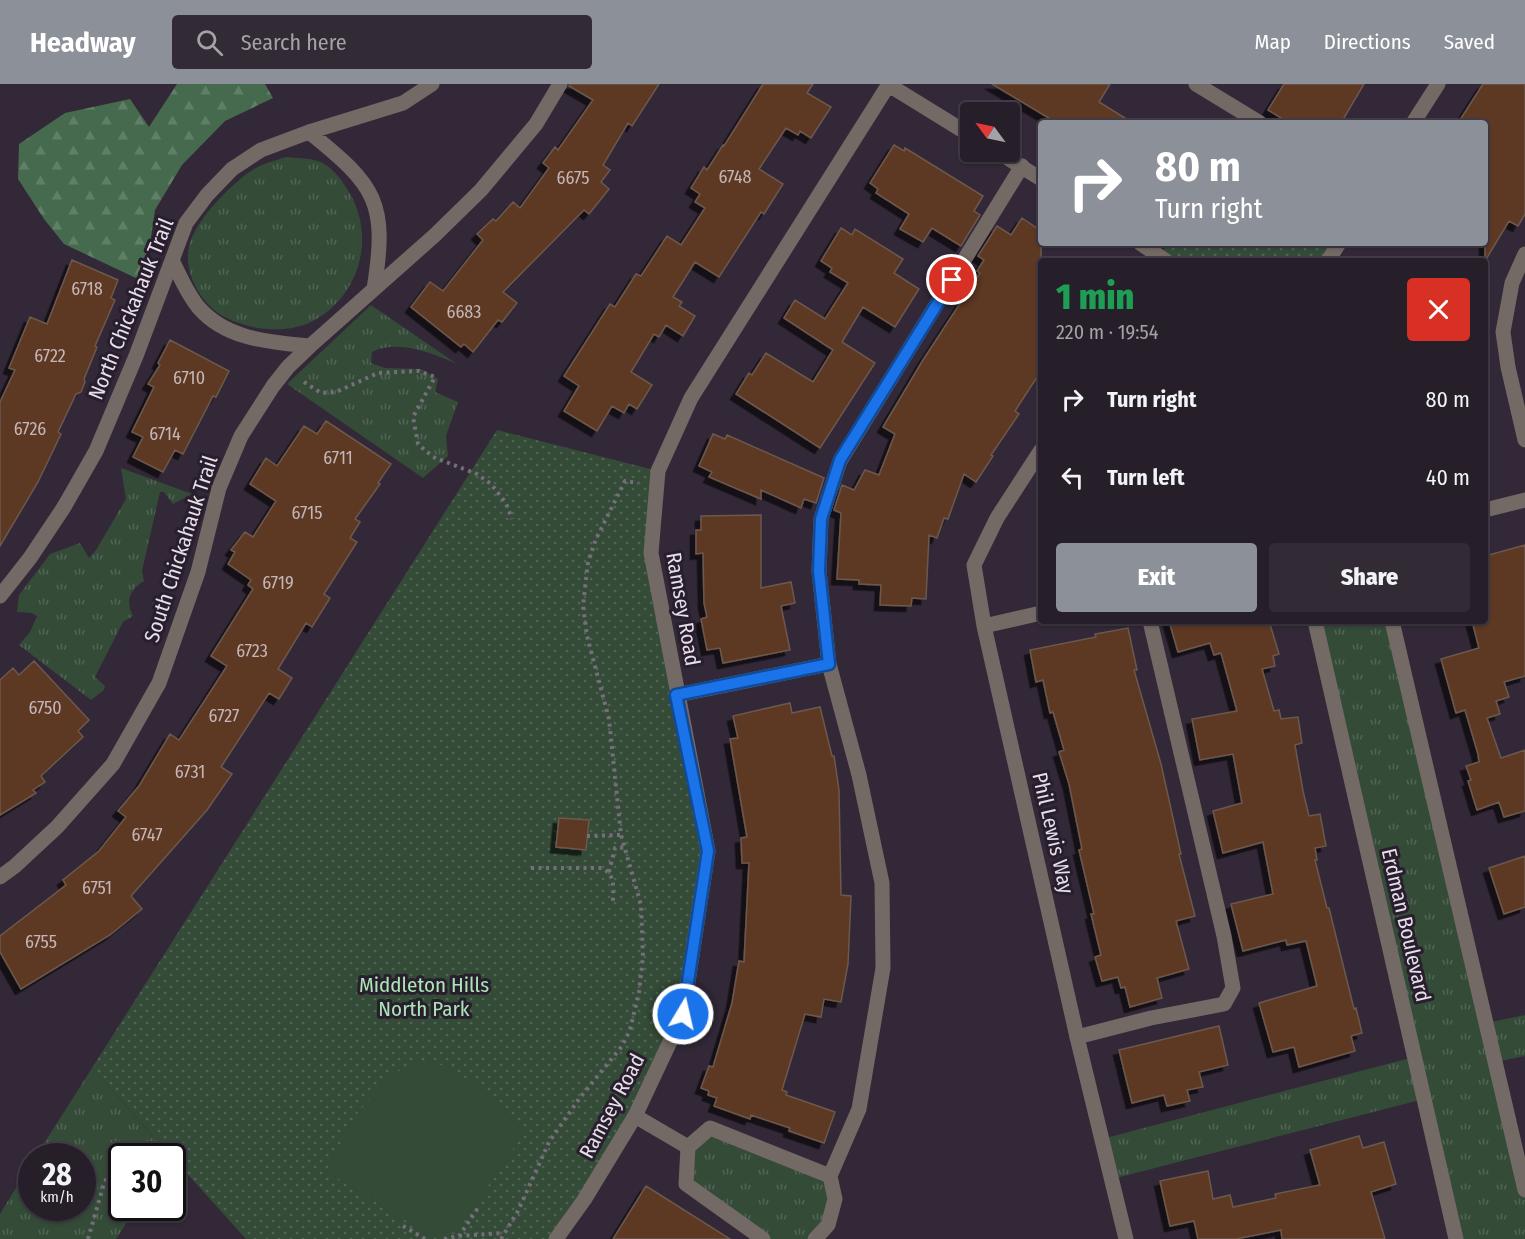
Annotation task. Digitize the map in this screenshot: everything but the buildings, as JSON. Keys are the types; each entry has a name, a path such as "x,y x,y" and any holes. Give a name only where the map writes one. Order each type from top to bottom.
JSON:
{"street":[{"name":"North Chickahauk Trail","path":"0,596 30,558 64,507 96,451 136,356 186,223 207,195 232,169 261,150 309,132 403,103 432,84"},
{"name":"South Chickahauk Trail","path":"0,877 55,828 113,764 159,683 198,572 222,482 241,436 273,386 288,367 310,346 481,190 536,124 560,84"},
{"path":"889,84 960,129"},
{"name":"Ramsey Road","path":"556,1239 584,1200 635,1116 683,1014 708,851 676,695 651,553 658,471 691,398 889,84"},
{"path":"1196,84 1255,120"},
{"path":"1415,120 1438,84"},
{"path":"309,132 347,163 369,190 379,217 380,251 374,290"},
{"path":"1015,162 1038,177"},
{"path":"816,1239 828,1225 835,1199 830,1176 859,1109 883,968 882,883 858,775 829,664 819,571 821,519 840,460 1022,166"},
{"path":"1144,246 1159,258"},
{"path":"1525,254 1512,283 1503,332 1508,367 1525,440"},
{"path":"172,260 188,292 200,309 222,327 249,338 310,346"},
{"name":"Phil Lewis Way","path":"1038,455 997,518 974,565 984,626 1077,1037 1126,1239"},
{"path":"1488,509 1525,500"},
{"path":"984,626 1038,614"},
{"path":"1077,1037 1151,1018 1224,1004 1233,988 1224,936 1151,624"},
{"name":"Erdman Boulevard","path":"1316,624 1456,1239"},
{"path":"1393,624 1525,1190"},
{"path":"676,695 829,664"},
{"path":"635,1116 688,1147"},
{"path":"763,1239 686,1184 688,1147 710,1128 830,1176"}],"path":[{"path":"288,367 300,379 321,393 336,392 378,373 419,370 435,377 413,417 418,444 433,458 477,474 491,484 506,502 512,519"},
{"path":"501,1239 518,1211 549,1142 579,1099 622,1046 633,1022 639,992 643,957 641,905 621,835 609,719 587,636 583,606 588,562 596,539 625,481"},
{"path":"153,603 168,608"},
{"path":"587,836 621,835"},
{"path":"609,872 615,848 625,847"},
{"path":"531,868 602,868 613,878 613,901"},
{"path":"88,1239 108,1175"},
{"path":"459,1236 478,1208"},
{"path":"403,1226 425,1239"},
{"path":"444,1239 505,1233"}],"green space":[{"path":"177,84 265,84 273,98 225,121 182,165 155,210 148,257 140,280 64,244 44,219 18,179 19,144 65,113 130,99 149,127"},
{"path":"286,157 318,161 332,170 349,192 357,209 362,246 359,264 352,281 342,297 329,310 303,325 267,329 231,320 212,308 197,290 192,279 188,256 194,233 218,200 247,173 266,163"},
{"path":"1166,246 1337,246 1330,258 1162,258 1159,255"},
{"path":"371,305 457,364 426,352 404,347 382,348 372,352 371,363 385,368 421,369 438,379 435,392 458,402 446,436 448,456 423,478 287,384"},
{"name":"Middleton Hills North Park","path":"497,430 658,471 651,553 708,851 683,1014 635,1116 556,1239 246,1239 186,1172 186,1143 160,1143 92,1068"},
{"path":"121,468 192,494 173,504 164,492 160,492 142,571 144,581 135,588 129,600 133,616 123,622 95,677 105,686 104,690 91,700 19,645 30,632 37,616 32,613 17,612 19,595 50,554 80,543 89,558 96,550 126,499"},
{"path":"1316,624 1393,624 1486,1023 1525,1015 1525,1056 1495,1062 1525,1190 1525,1239 1456,1239 1424,1099 1112,1179 1102,1139 1414,1057"},
{"path":"417,1061 447,1066 486,1092 524,1133 457,1232 430,1236 326,1171 355,1116 390,1076"},
{"path":"92,1068 159,1143 108,1143 108,1221 128,1221 116,1239 0,1239 0,1214 18,1184 18,1221 96,1221 96,1143 44,1143"},
{"path":"710,1128 830,1176 835,1199 815,1239 763,1239 687,1177 688,1147"}],"route":[{"path":"683,1014 708,851 676,695 829,664 819,571 821,519 840,460 952,280"}]}
